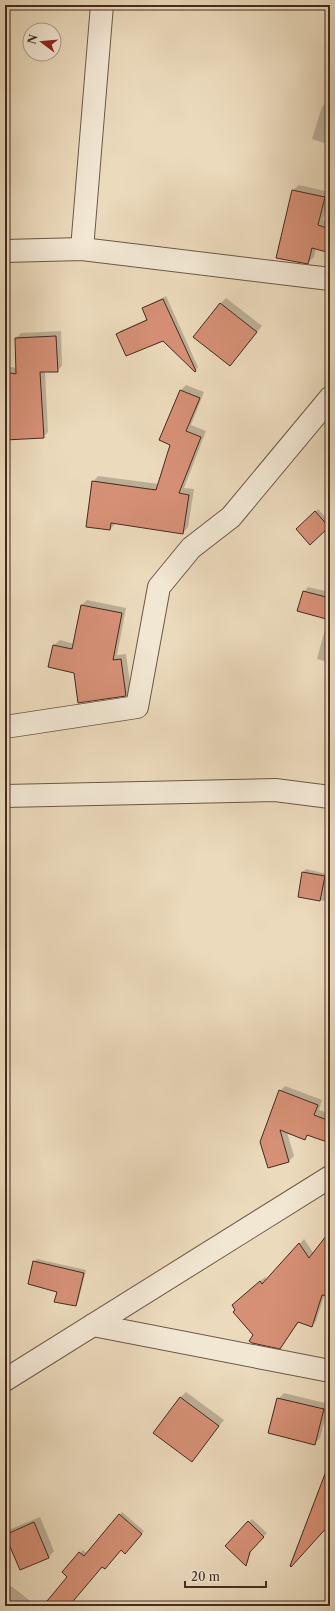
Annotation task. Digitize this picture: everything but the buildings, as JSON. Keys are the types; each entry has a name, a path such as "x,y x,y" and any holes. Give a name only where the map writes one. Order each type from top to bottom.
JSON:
{"street":[{"path":"82,249 102,5"},
{"path":"5,251 82,249 330,279"},
{"path":"5,727 137,707 158,587 191,548 231,517 330,398"},
{"path":"5,796 275,790 330,797"},
{"path":"5,1380 330,1177"},
{"path":"93,1325 330,1371"}]}
